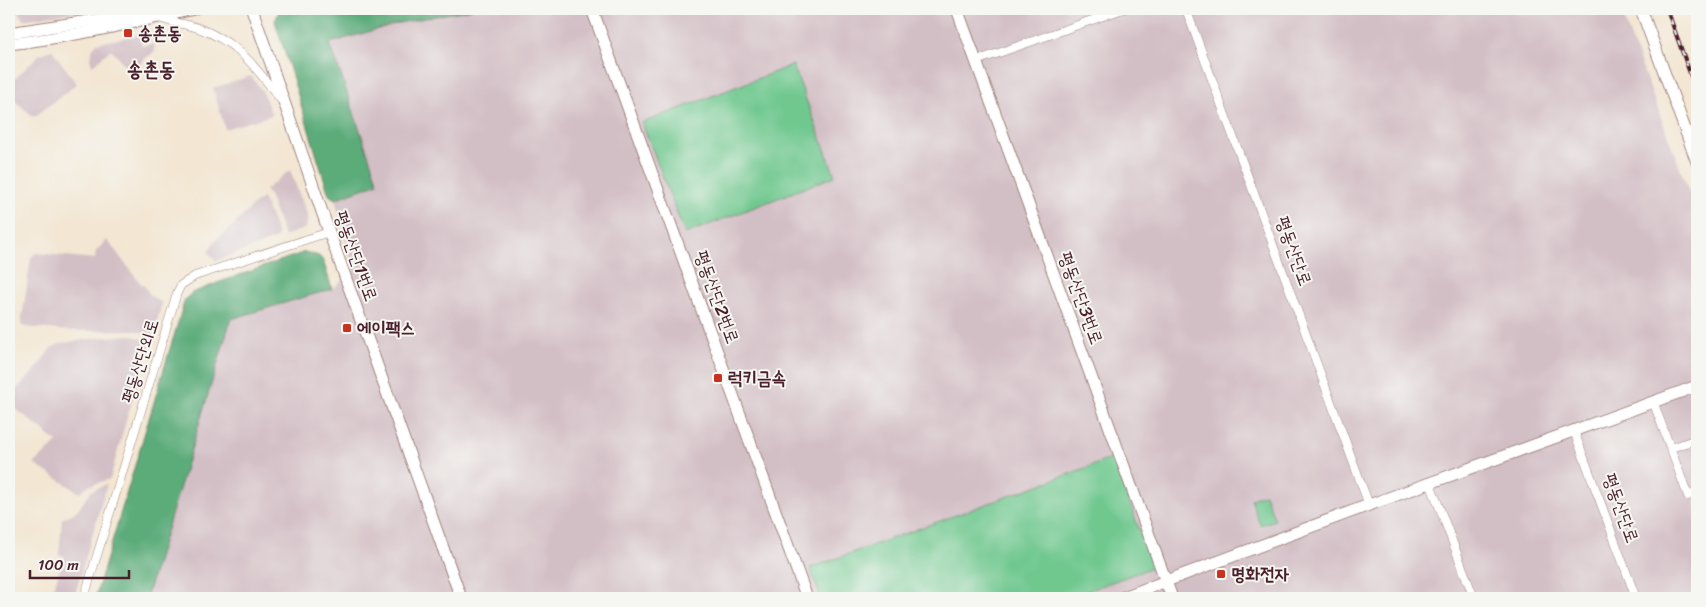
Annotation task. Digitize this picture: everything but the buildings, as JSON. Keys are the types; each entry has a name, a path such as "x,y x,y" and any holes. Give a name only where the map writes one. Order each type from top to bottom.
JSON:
{"street":[{"path":"9,33 109,13 194,9"},
{"name":"평동산단1번로","path":"252,9 329,232 462,598"},
{"name":"평동산단2번로","path":"592,9 807,598"},
{"name":"평동산단3번로","path":"958,9 1172,598"},
{"path":"976,60 1123,9"},
{"name":"평동산단로","path":"1186,9 1369,505"},
{"path":"1641,9 1697,162"},
{"path":"9,44 52,39 157,12 178,24 196,27 227,42 248,58 286,107"},
{"name":"평동산단외로","path":"84,598 181,284 195,276 329,232"},
{"path":"1121,598 1369,505 1697,386"},
{"path":"1653,401 1688,496 1697,492"},
{"name":"평동산단로","path":"1574,431 1636,598"},
{"path":"1671,448 1697,439"},
{"path":"1430,483 1474,598"}],"shaded area":[{"path":"17,9 79,9 80,11 23,20"},
{"path":"472,9 1620,9 1697,213 1697,598 146,598 231,319 332,289 354,271 335,199 378,183 329,43 399,23"},
{"path":"140,35 142,46 154,44 155,52 131,72 111,49 92,66 90,59 93,48 97,43"},
{"path":"52,50 77,84 34,117 9,96 9,85 39,55"},
{"path":"251,76 262,91 272,115 225,129 213,88"},
{"path":"290,170 308,217 306,228 284,236 269,195 265,190"},
{"path":"263,198 278,235 275,239 216,261 208,252 214,242 255,203"},
{"path":"107,240 151,296 162,303 153,335 132,330 72,331 25,327 21,325 31,258 35,253 95,259 96,251"},
{"path":"129,335 152,341 127,417 110,479 86,487 80,493 34,464 57,442 9,403 9,393 21,385 36,369 51,348 62,343"},
{"path":"107,484 74,598 45,598 54,586 65,556 59,555 62,519 74,513 91,491"}],"green space":[{"path":"280,9 472,9 399,23 330,43 378,183 335,199 329,195 275,21"},
{"path":"793,65 835,176 685,234 642,123"},
{"path":"305,252 319,256 323,260 332,289 231,319 146,598 95,598 185,299 192,293 217,283"},
{"path":"1113,458 1153,567 1068,598 821,598 810,568"},
{"path":"1265,494 1275,520 1260,525 1251,499"}],"railway":[{"path":"1667,9 1697,93"}],"place":[{"name":"송촌동","path":"128,33"},
{"name":"에이팩스","path":"347,328"},
{"name":"럭키금속","path":"718,378"},
{"name":"명화전자","path":"1221,574"}],"district":[{"name":"송촌동","path":"151,69"}]}
